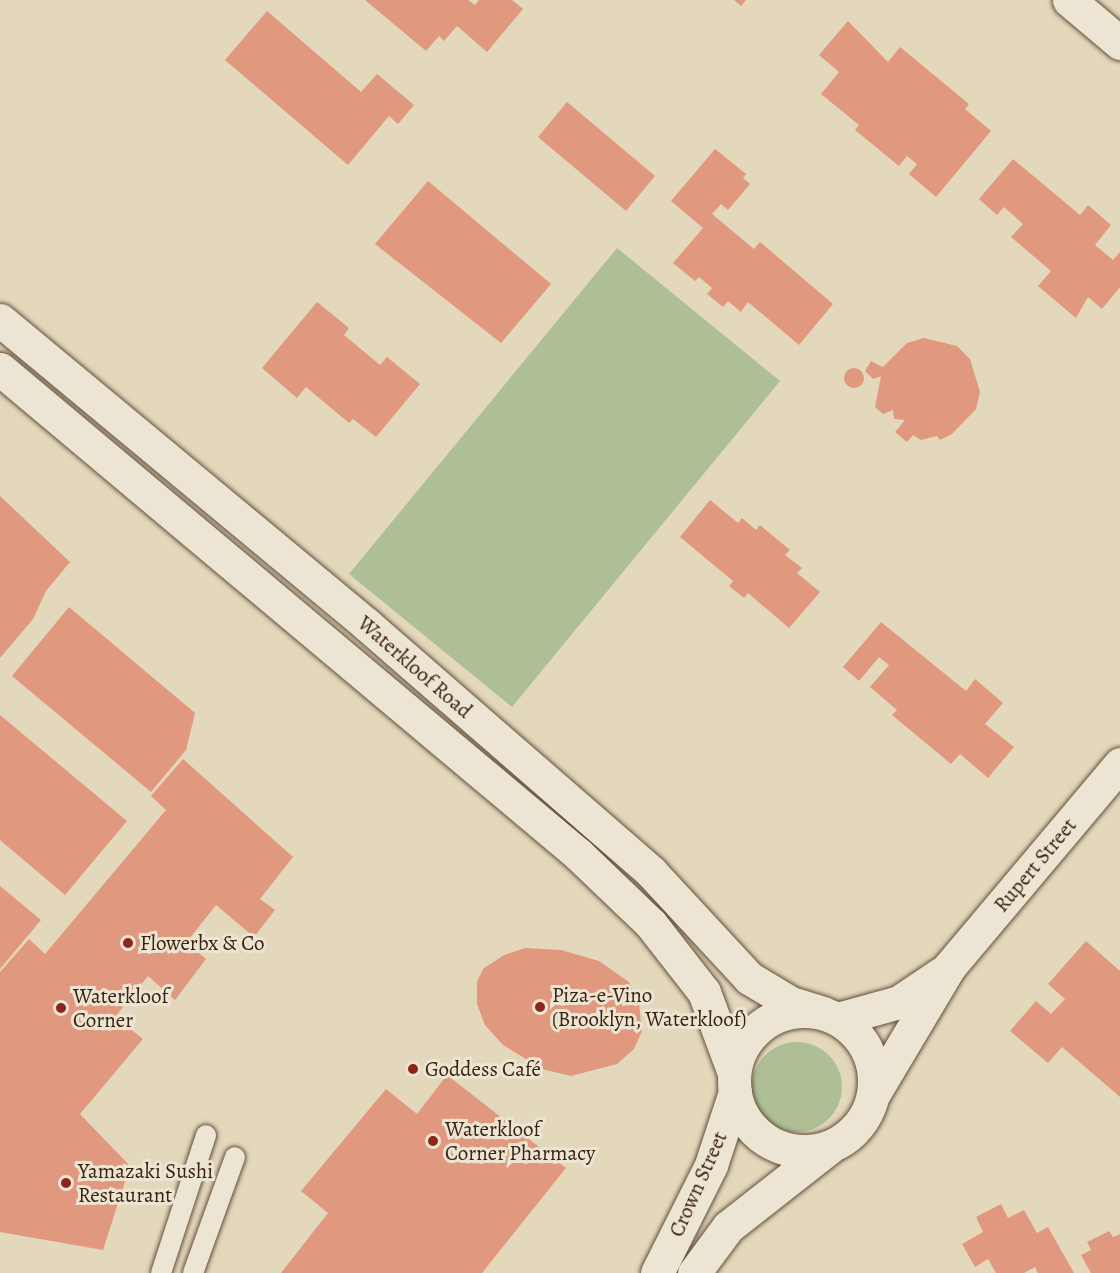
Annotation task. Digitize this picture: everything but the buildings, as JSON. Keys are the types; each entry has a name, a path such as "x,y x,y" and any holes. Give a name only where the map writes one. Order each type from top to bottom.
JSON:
{"street":[{"path":"1069,0 1120,43"},
{"name":"Waterkloof Road","path":"0,320 192,478 651,872 749,978 791,1003 831,1016"},
{"name":"Waterkloof Road","path":"0,369 578,854 651,924 704,992 735,1083"},
{"path":"168,510 192,478"},
{"name":"Rupert Street","path":"873,1095 950,966 1120,764"},
{"name":"Rupert Street","path":"831,1016 899,1002 950,966"},
{"path":"793,1011 831,1016 858,1037 868,1052 874,1069 873,1095 856,1128 834,1145 797,1151 771,1143 744,1118 735,1083 744,1044 765,1022 793,1011"},
{"name":"Crown Street","path":"657,1273 711,1165 735,1083"},
{"name":"Crown Street","path":"694,1273 728,1227 834,1145"}],"lane":[{"path":"161,1273 206,1135"},
{"path":"194,1273 235,1157"}],"green space":[{"path":"617,248 780,381 512,707 349,574"},
{"path":"797,1042 814,1046 829,1055 838,1070 842,1087 838,1104 829,1119 814,1128 797,1132 780,1128 765,1119 756,1104 752,1087 756,1070 765,1055 780,1046"}],"place":[{"name":"Flowerbx & Co","path":"128,943"},
{"name":"Piza-e-Vino (Brooklyn, Waterkloof)","path":"540,1007"},
{"name":"Waterkloof Corner","path":"61,1008"},
{"name":"Goddess Café","path":"413,1069"},
{"name":"Waterkloof Corner Pharmacy","path":"433,1141"},
{"name":"Yamazaki Sushi Restaurant","path":"66,1183"}]}
